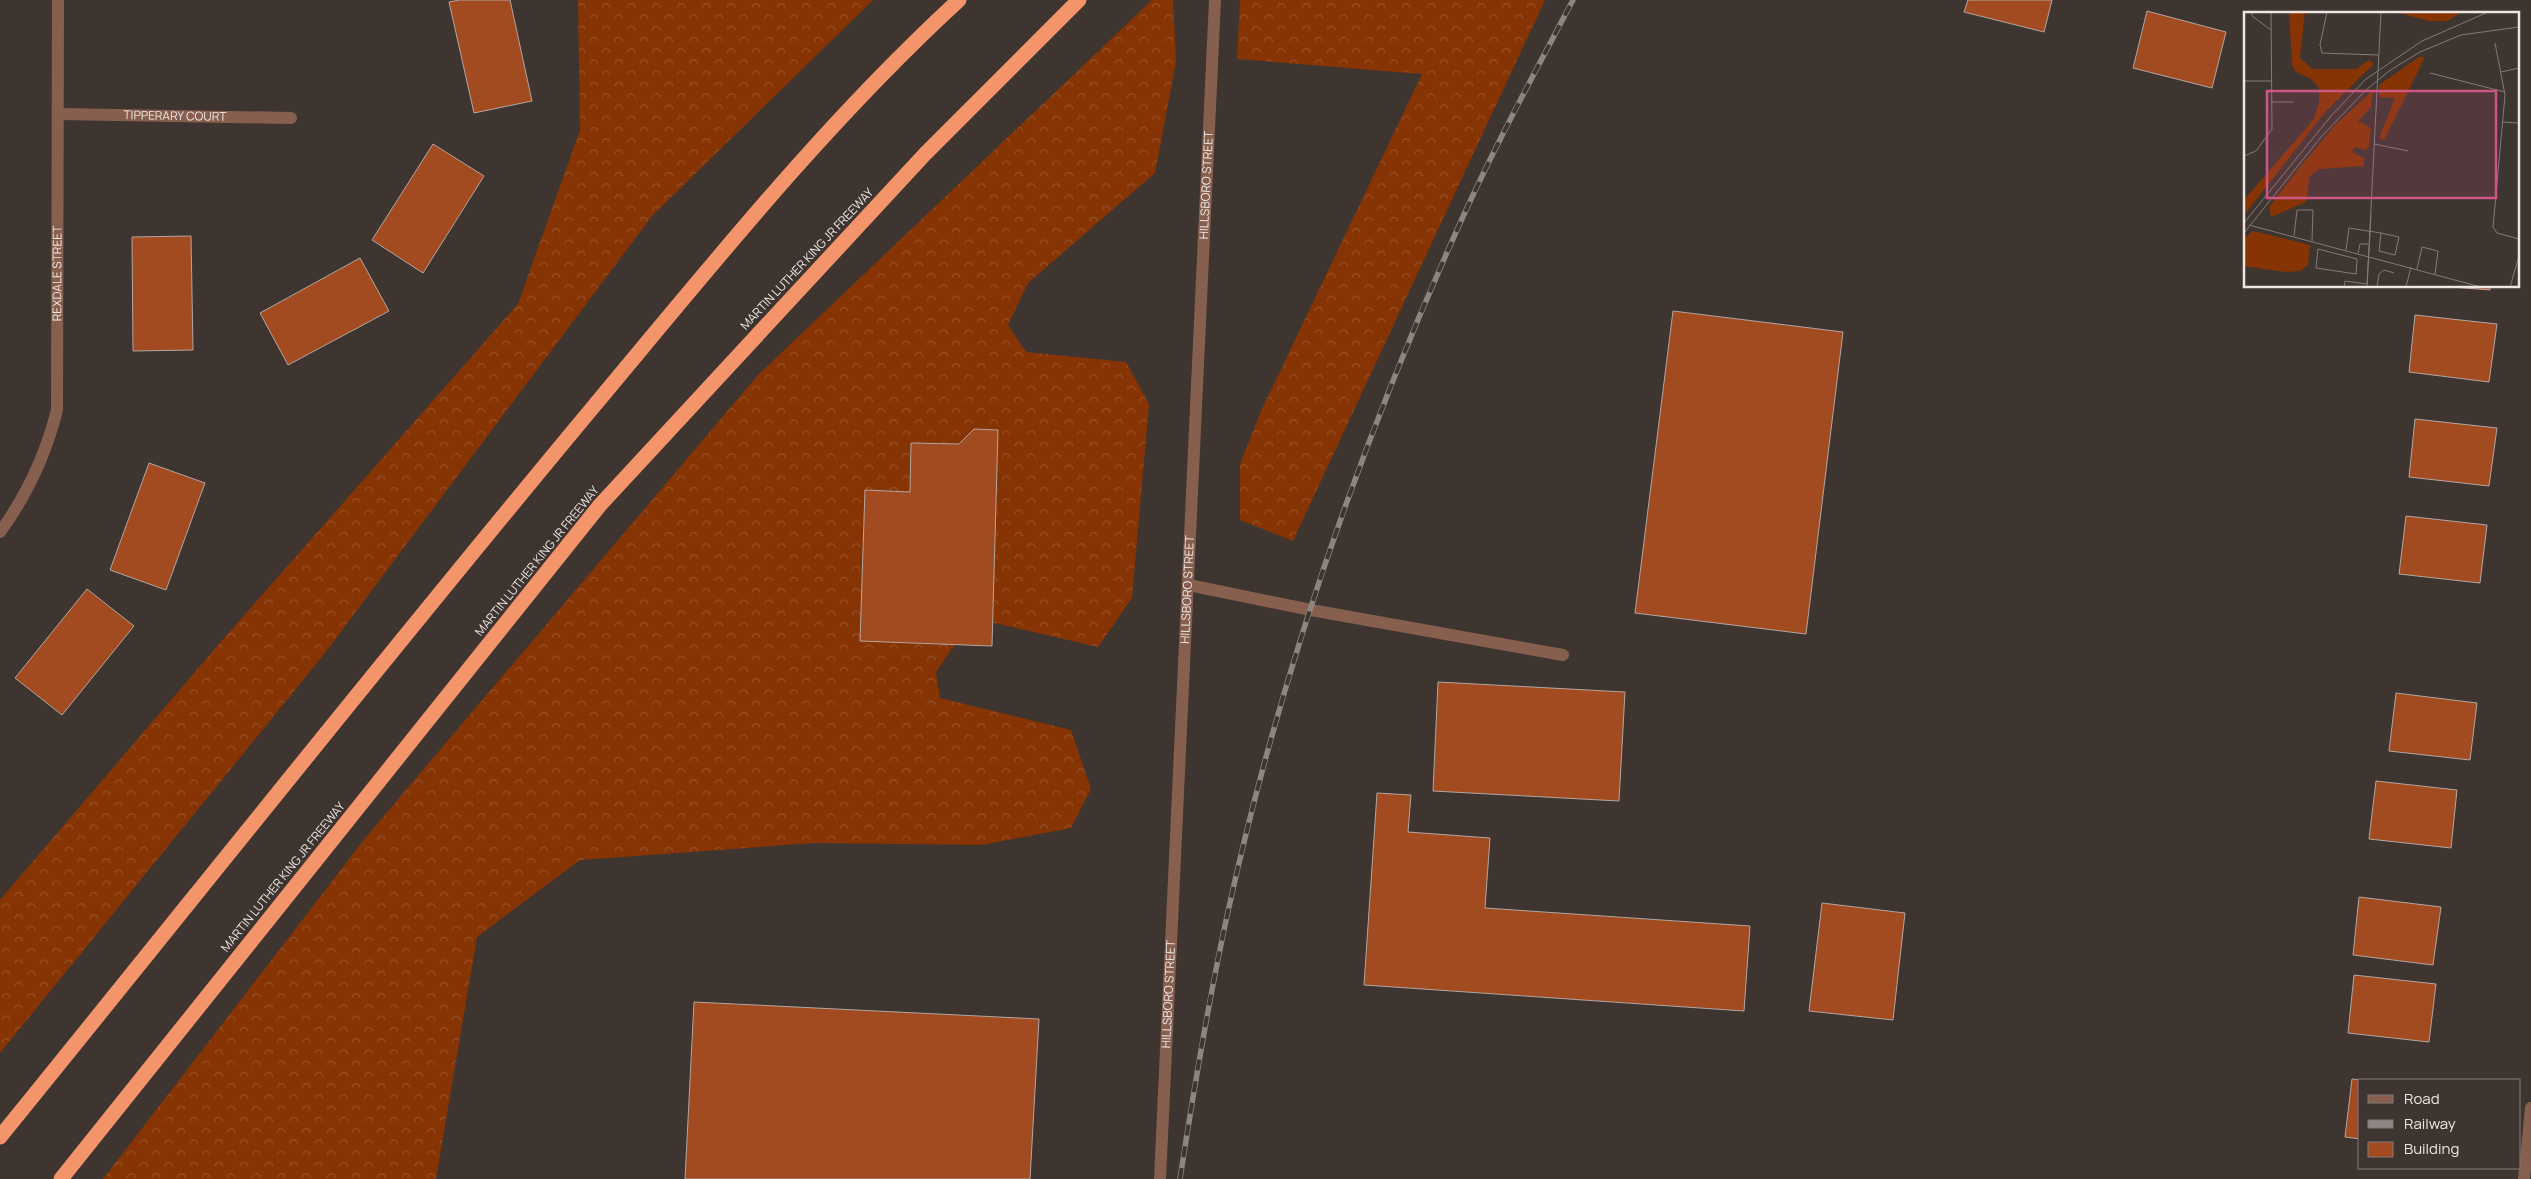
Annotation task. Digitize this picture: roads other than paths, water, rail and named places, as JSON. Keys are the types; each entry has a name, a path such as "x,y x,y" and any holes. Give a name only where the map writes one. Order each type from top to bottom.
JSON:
{"highway":[{"path":"0,1138 540,470 708,270 830,129 916,39 959,0"},
{"name":"MARTIN LUTHER KING JR FREEWAY","path":"61,1179 600,505 925,154 1079,0"}],"street":[{"name":"REXDALE STREET","path":"0,532 14,513 40,463 50,438 57,410 60,114 58,0"},
{"name":"HILLSBORO STREET","path":"1160,1179 1215,0"},
{"name":"TIPPERARY COURT","path":"60,114 291,118"},
{"path":"1189,585 1311,610 1563,655"},
{"path":"2524,1179 2531,1108"}],"railway":[{"path":"1180,1179 1215,975 1249,820 1272,734 1326,562 1388,394 1457,230 1528,85 1573,0"}]}
